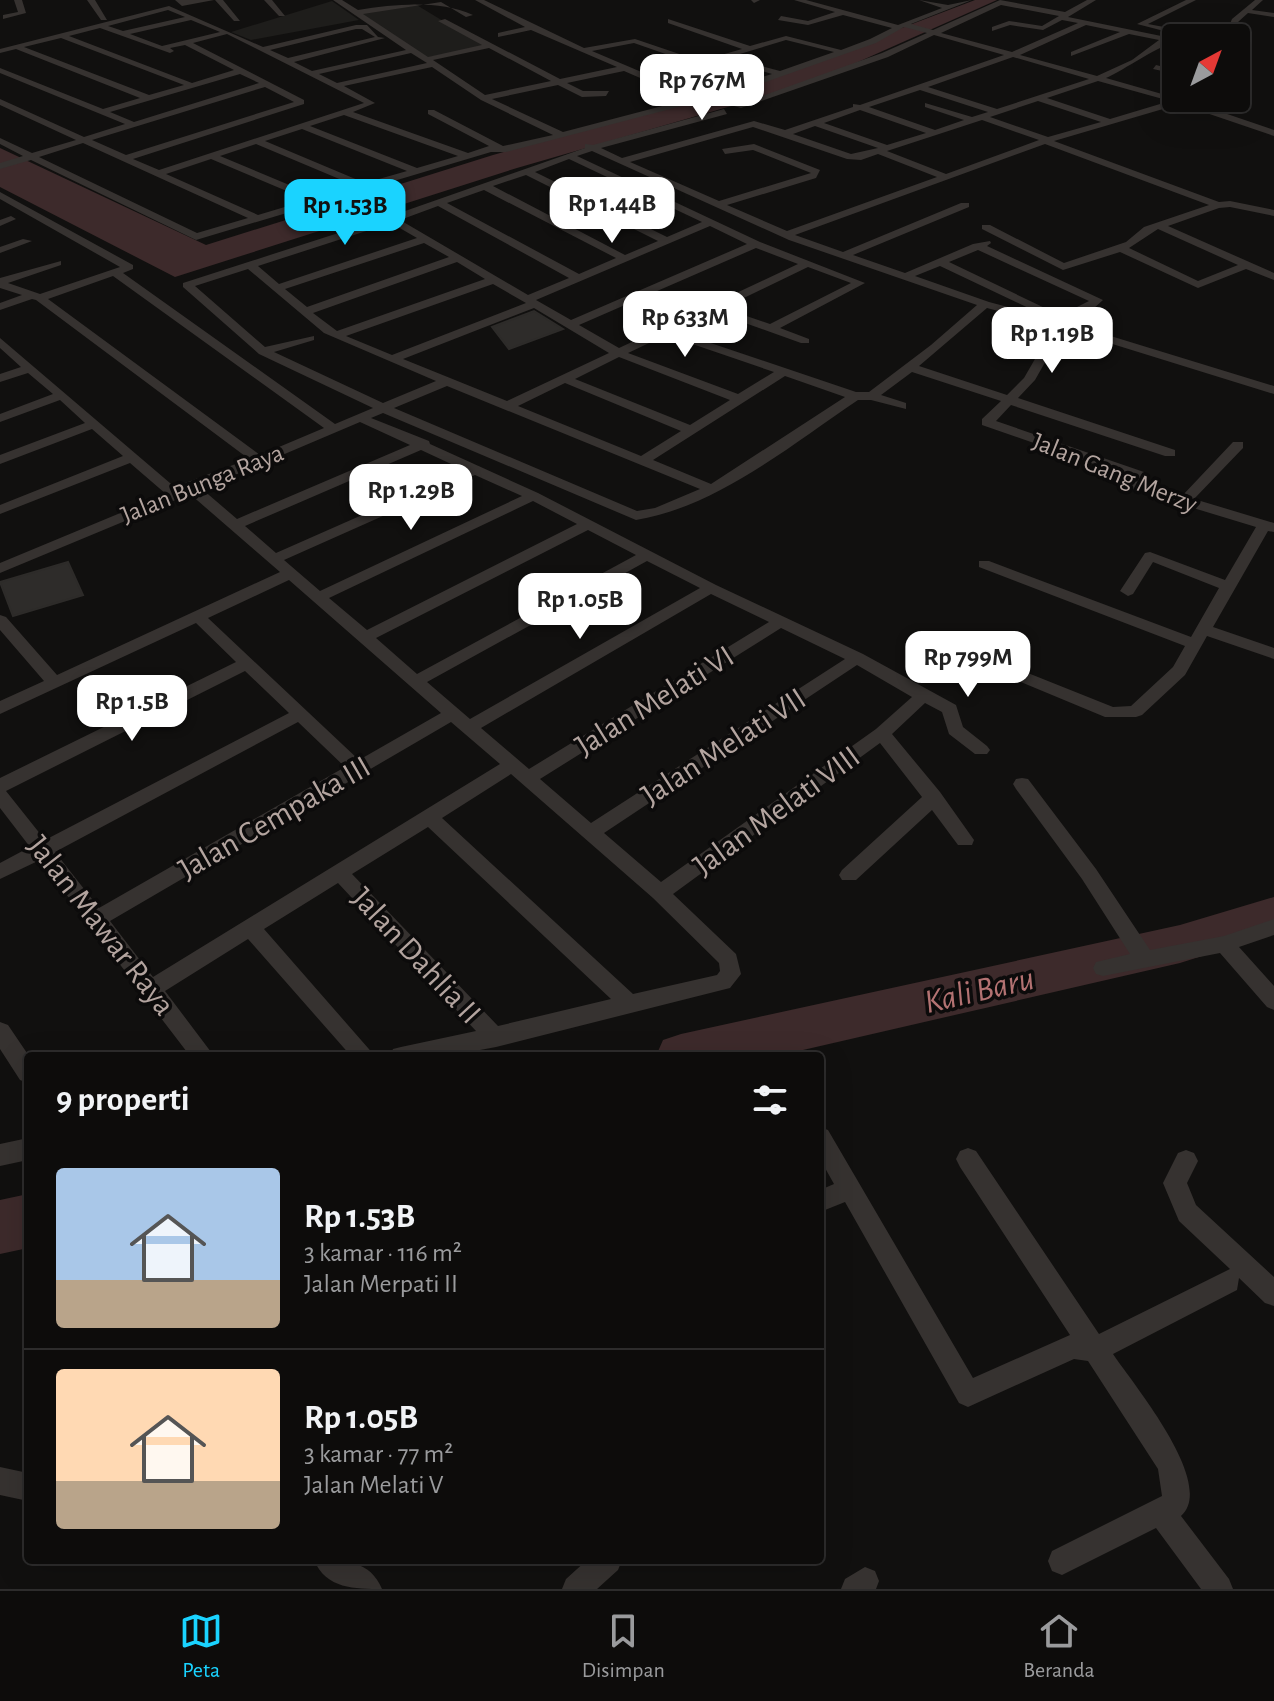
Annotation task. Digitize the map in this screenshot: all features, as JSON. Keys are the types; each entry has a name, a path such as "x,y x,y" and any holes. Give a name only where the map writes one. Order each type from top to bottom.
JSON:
{"street":[{"path":"6,17 22,13 18,0"},
{"path":"91,0 101,21 122,33 176,53"},
{"path":"138,0 145,11"},
{"path":"179,0 182,4 210,0"},
{"path":"219,0 237,19"},
{"path":"268,0 282,14"},
{"path":"337,0 406,51"},
{"path":"355,13 442,0 469,15"},
{"path":"479,0 532,28 724,112 850,157 882,150 1099,78 1137,62 1162,43"},
{"path":"798,0 937,33 1162,94"},
{"path":"923,0 951,8"},
{"path":"0,141 196,237 468,156 568,138 701,100 909,27 968,0"},
{"path":"1030,0 1079,9"},
{"path":"995,29 1009,23 1041,28 1092,0"},
{"path":"1162,28 1141,24 1192,0"},
{"path":"1234,24 1259,0"},
{"path":"738,106 837,73 1005,2 1085,23 1162,38"},
{"path":"0,51 101,21 169,8 207,22 371,103 160,173"},
{"path":"1246,11 1274,15"},
{"path":"781,18 808,23 844,12"},
{"path":"122,33 194,17"},
{"path":"442,21 582,94 606,93"},
{"path":"671,21 750,49"},
{"path":"135,38 207,22"},
{"path":"725,151 754,147 856,106 1015,54 1085,23"},
{"path":"263,49 359,27 428,63 484,98 786,235 985,304 1125,342 1274,390"},
{"path":"501,35 532,28"},
{"path":"162,48 228,32"},
{"path":"1074,54 1128,32"},
{"path":"58,34 191,85"},
{"path":"287,61 381,38"},
{"path":"688,67 786,38 842,52"},
{"path":"0,39 148,98"},
{"path":"584,51 635,41 700,64"},
{"path":"185,42 235,72"},
{"path":"339,85 489,46"},
{"path":"313,73 406,51"},
{"path":"127,158 301,102 235,72 203,63"},
{"path":"749,64 781,74"},
{"path":"1156,67 1162,68"},
{"path":"484,98 625,68"},
{"path":"0,70 134,125"},
{"path":"105,111 235,72"},
{"path":"649,78 662,75"},
{"path":"4,164 265,84"},
{"path":"917,86 994,111"},
{"path":"1038,98 1113,123"},
{"path":"218,99 232,104"},
{"path":"0,102 258,219"},
{"path":"928,105 1047,141 1218,205"},
{"path":"856,106 933,132"},
{"path":"786,235 1047,141 1162,108"},
{"path":"245,110 259,115"},
{"path":"175,112 188,118"},
{"path":"345,112 468,156"},
{"path":"431,112 501,149"},
{"path":"724,112 592,148 440,203 187,285 263,351 385,409 636,516 656,512 712,489 855,396"},
{"path":"1219,112 1274,133"},
{"path":"377,124 390,120"},
{"path":"813,122 949,178"},
{"path":"202,124 215,129"},
{"path":"622,161 754,124"},
{"path":"302,126 419,172"},
{"path":"257,141 366,187"},
{"path":"719,204 817,174 812,169 754,147"},
{"path":"211,156 318,201"},
{"path":"569,156 756,244 860,283 770,329"},
{"path":"526,171 667,241"},
{"path":"483,185 625,259"},
{"path":"0,307 129,267 1,197"},
{"path":"440,203 578,278"},
{"path":"986,227 1063,267 1121,248 1142,232 1218,205 1230,204 1274,213"},
{"path":"844,255 965,205"},
{"path":"392,219 618,353 739,399"},
{"path":"395,358 711,222"},
{"path":"1160,226 1274,277"},
{"path":"907,276 1003,237"},
{"path":"277,288 425,239"},
{"path":"0,250 27,241"},
{"path":"569,325 756,244"},
{"path":"977,246 1097,300 1059,323 1029,380 1010,401"},
{"path":"1121,248 1198,285 1246,265"},
{"path":"305,312 457,258"},
{"path":"940,262 1059,323"},
{"path":"0,283 57,263"},
{"path":"509,405 808,263"},
{"path":"249,264 336,335 712,489"},
{"path":"116,273 335,430"},
{"path":"336,335 493,280"},
{"path":"0,283 36,296 257,459"},
{"path":"872,396 985,304"},
{"path":"713,308 805,341"},
{"path":"665,331 855,396 872,396 902,406"},
{"path":"263,351 310,338"},
{"path":"0,342 132,457 233,526 660,893 729,960 731,974 723,982 628,1002 496,1038 422,1052"},
{"path":"910,367 1170,453"},
{"path":"0,378 29,368"},
{"path":"642,461 784,371"},
{"path":"565,379 690,430"},
{"name":"Jalan Bunga Raya","path":"0,568 448,381"},
{"path":"0,418 60,396"},
{"name":"Jalan Gang Merzy","path":"1010,401 987,422 1139,475 1142,478 1137,484 1139,487 1269,527"},
{"path":"361,418 533,496 711,588 857,658 950,709 955,730 981,750"},
{"path":"0,460 95,424"},
{"path":"233,526 424,444"},
{"path":"1184,502 1238,445"},
{"path":"0,510 132,457"},
{"path":"272,560 477,469"},
{"path":"317,598 533,496"},
{"path":"364,638 588,524"},
{"path":"948,668 973,659 985,661 1111,713 1136,711 1179,671 1227,586 1269,527"},
{"path":"415,682 647,555"},
{"path":"1128,591 1150,556 1227,586"},
{"path":"984,564 1194,644"},
{"path":"0,708 289,574"},
{"path":"468,728 711,588"},
{"path":"198,617 358,769"},
{"path":"0,620 55,683"},
{"name":"Jalan Melati VI","path":"527,779 781,621"},
{"path":"1203,629 1274,654"},
{"name":"Jalan Melati VII","path":"590,833 857,658"},
{"path":"0,786 247,663"},
{"name":"Jalan Melati VIII","path":"660,893 882,733 923,698 921,694"},
{"path":"0,872 300,714"},
{"name":"Jalan Cempaka III","path":"97,919 452,714"},
{"path":"882,733 965,840"},
{"path":"151,989 511,766"},
{"path":"1022,784 1089,874 1141,954"},
{"name":"Jalan Mawar Raya","path":"0,795 200,1052"},
{"path":"849,875 934,797"},
{"path":"430,818 628,1002"},
{"name":"Jalan Dahlia II","path":"338,871 496,1038"},
{"path":"1103,968 1141,954 1224,944 1274,927"},
{"path":"251,928 360,1052"},
{"path":"1224,944 1274,1001"},
{"path":"0,1031 24,1067"},
{"path":"824,1144 968,1394 1073,1346 1095,1350 1228,1281"},
{"path":"0,1155 24,1150"},
{"path":"968,1159 1170,1463 1176,1484 1175,1504 1162,1513 1062,1561"},
{"path":"1186,1161 1175,1183 1187,1213 1274,1294"},
{"path":"824,1199 850,1189"},
{"path":"0,1481 24,1486"},
{"path":"1162,1513 1219,1589"},
{"path":"576,1589 604,1564"}],"shaded area":[{"path":"975,0 997,0 811,83 517,168 175,277 0,187 0,148 206,245 493,155 789,71"},
{"path":"332,1 359,20 251,40 231,32"},
{"path":"415,4 486,47 424,58 357,14"}],"building":[{"path":"534,311 563,329 509,349 492,327"},
{"path":"68,562 83,595 13,616 0,582"}],"waterway":[{"name":"Kali Baru","path":"699,1052 1180,944 1274,915"},
{"name":"Kali Baru","path":"0,1227 24,1222"}]}
